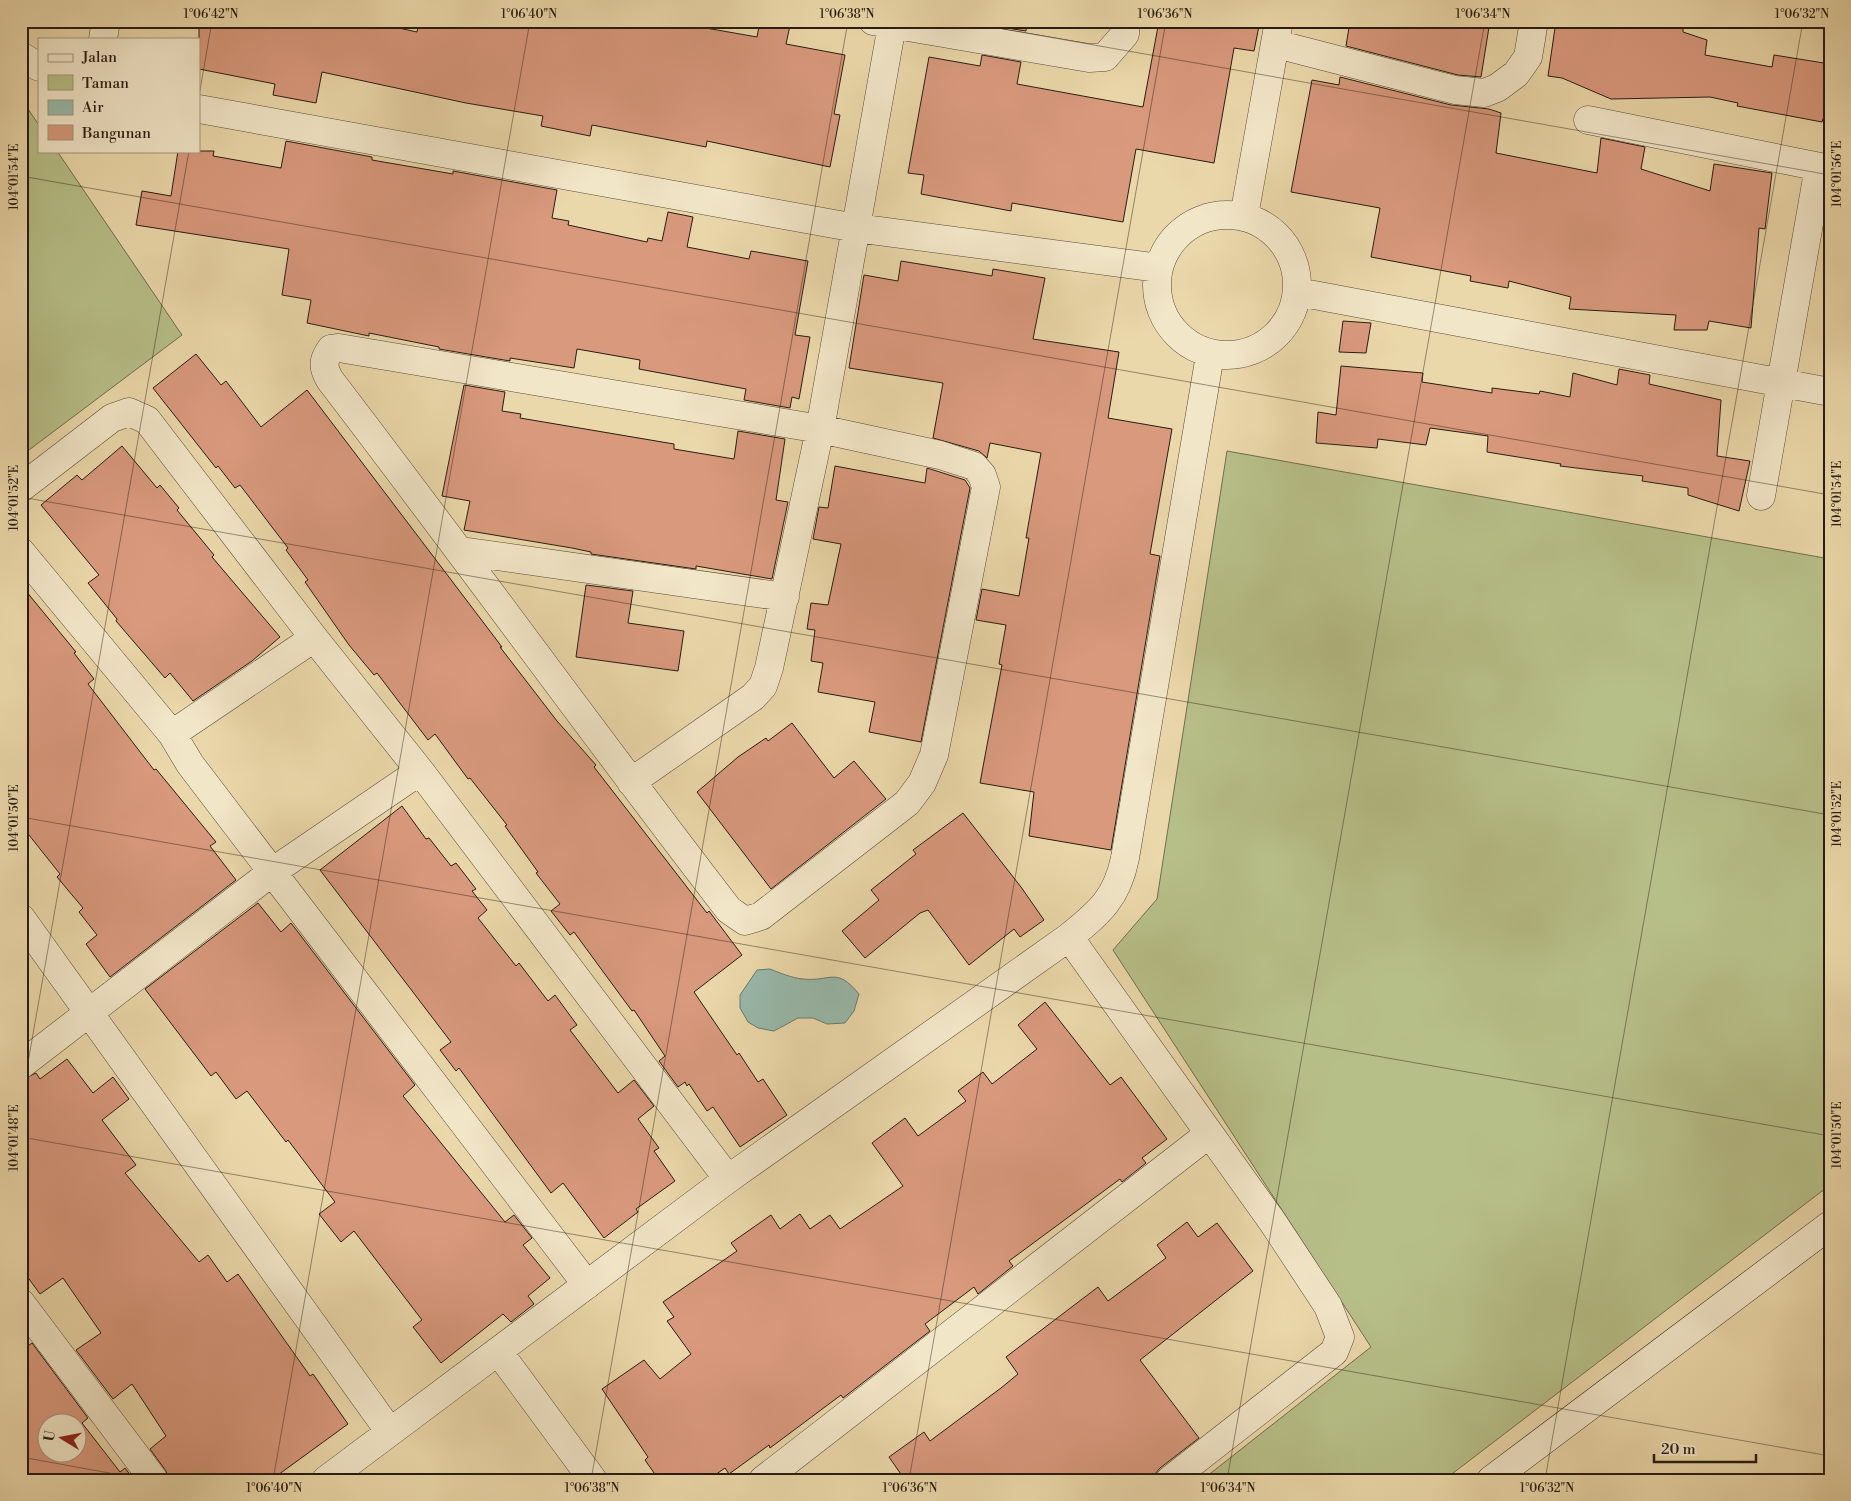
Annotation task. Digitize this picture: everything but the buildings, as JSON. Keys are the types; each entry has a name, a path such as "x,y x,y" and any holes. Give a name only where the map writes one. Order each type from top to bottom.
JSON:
{"street":[{"path":"103,38 106,21"},
{"path":"631,782 753,697 763,686 769,668 785,597 820,429 856,228 898,24 1089,58 1105,57 1125,34 1126,21"},
{"path":"1244,216 1278,33 1456,90 1484,93 1497,88 1516,74 1528,57 1534,21"},
{"path":"21,56 38,66"},
{"path":"200,109 856,228 1159,268"},
{"path":"1588,120 1824,168 1780,383 1761,496"},
{"path":"1223,214 1244,216 1269,227 1286,245 1296,268 1298,292 1292,315 1278,336 1258,350 1234,356 1210,355 1189,346 1173,331 1162,312 1157,290 1159,268 1168,248 1182,230 1201,219 1223,214"},
{"path":"1298,292 1830,392"},
{"path":"339,348 820,429 940,455 974,466 982,475 986,488 934,755 922,783 907,803 761,916 745,921 729,910 631,782 461,550 330,380 323,367 325,357 331,350 339,348"},
{"path":"326,1480 728,1179 1069,937 1106,904 1121,878 1210,355"},
{"path":"21,488 112,418 129,412 147,420 314,638 420,770 728,1179"},
{"path":"461,550 785,597"},
{"path":"21,552 172,734 190,764 587,1285"},
{"path":"172,734 314,638"},
{"path":"21,1065 272,872 420,770"},
{"path":"21,918 390,1432"},
{"path":"1069,937 1272,1221 1323,1299 1339,1330 1340,1337 1334,1352 1170,1480"},
{"path":"763,1480 1210,1134"},
{"path":"1491,1480 1830,1225"},
{"path":"21,1303 154,1480"},
{"path":"498,1352 593,1480"}],"green space":[{"path":"21,99 38,124 38,152 58,152 182,335 21,456"},
{"path":"1227,451 1830,559 1830,1185 1444,1480 1202,1480 1371,1347 1113,950 1157,899"}],"water":[{"path":"770,969 799,978 833,977 844,980 859,994 854,1011 845,1023 827,1024 813,1018 798,1018 774,1031 758,1028 748,1022 740,1008 740,995 757,970"}]}
